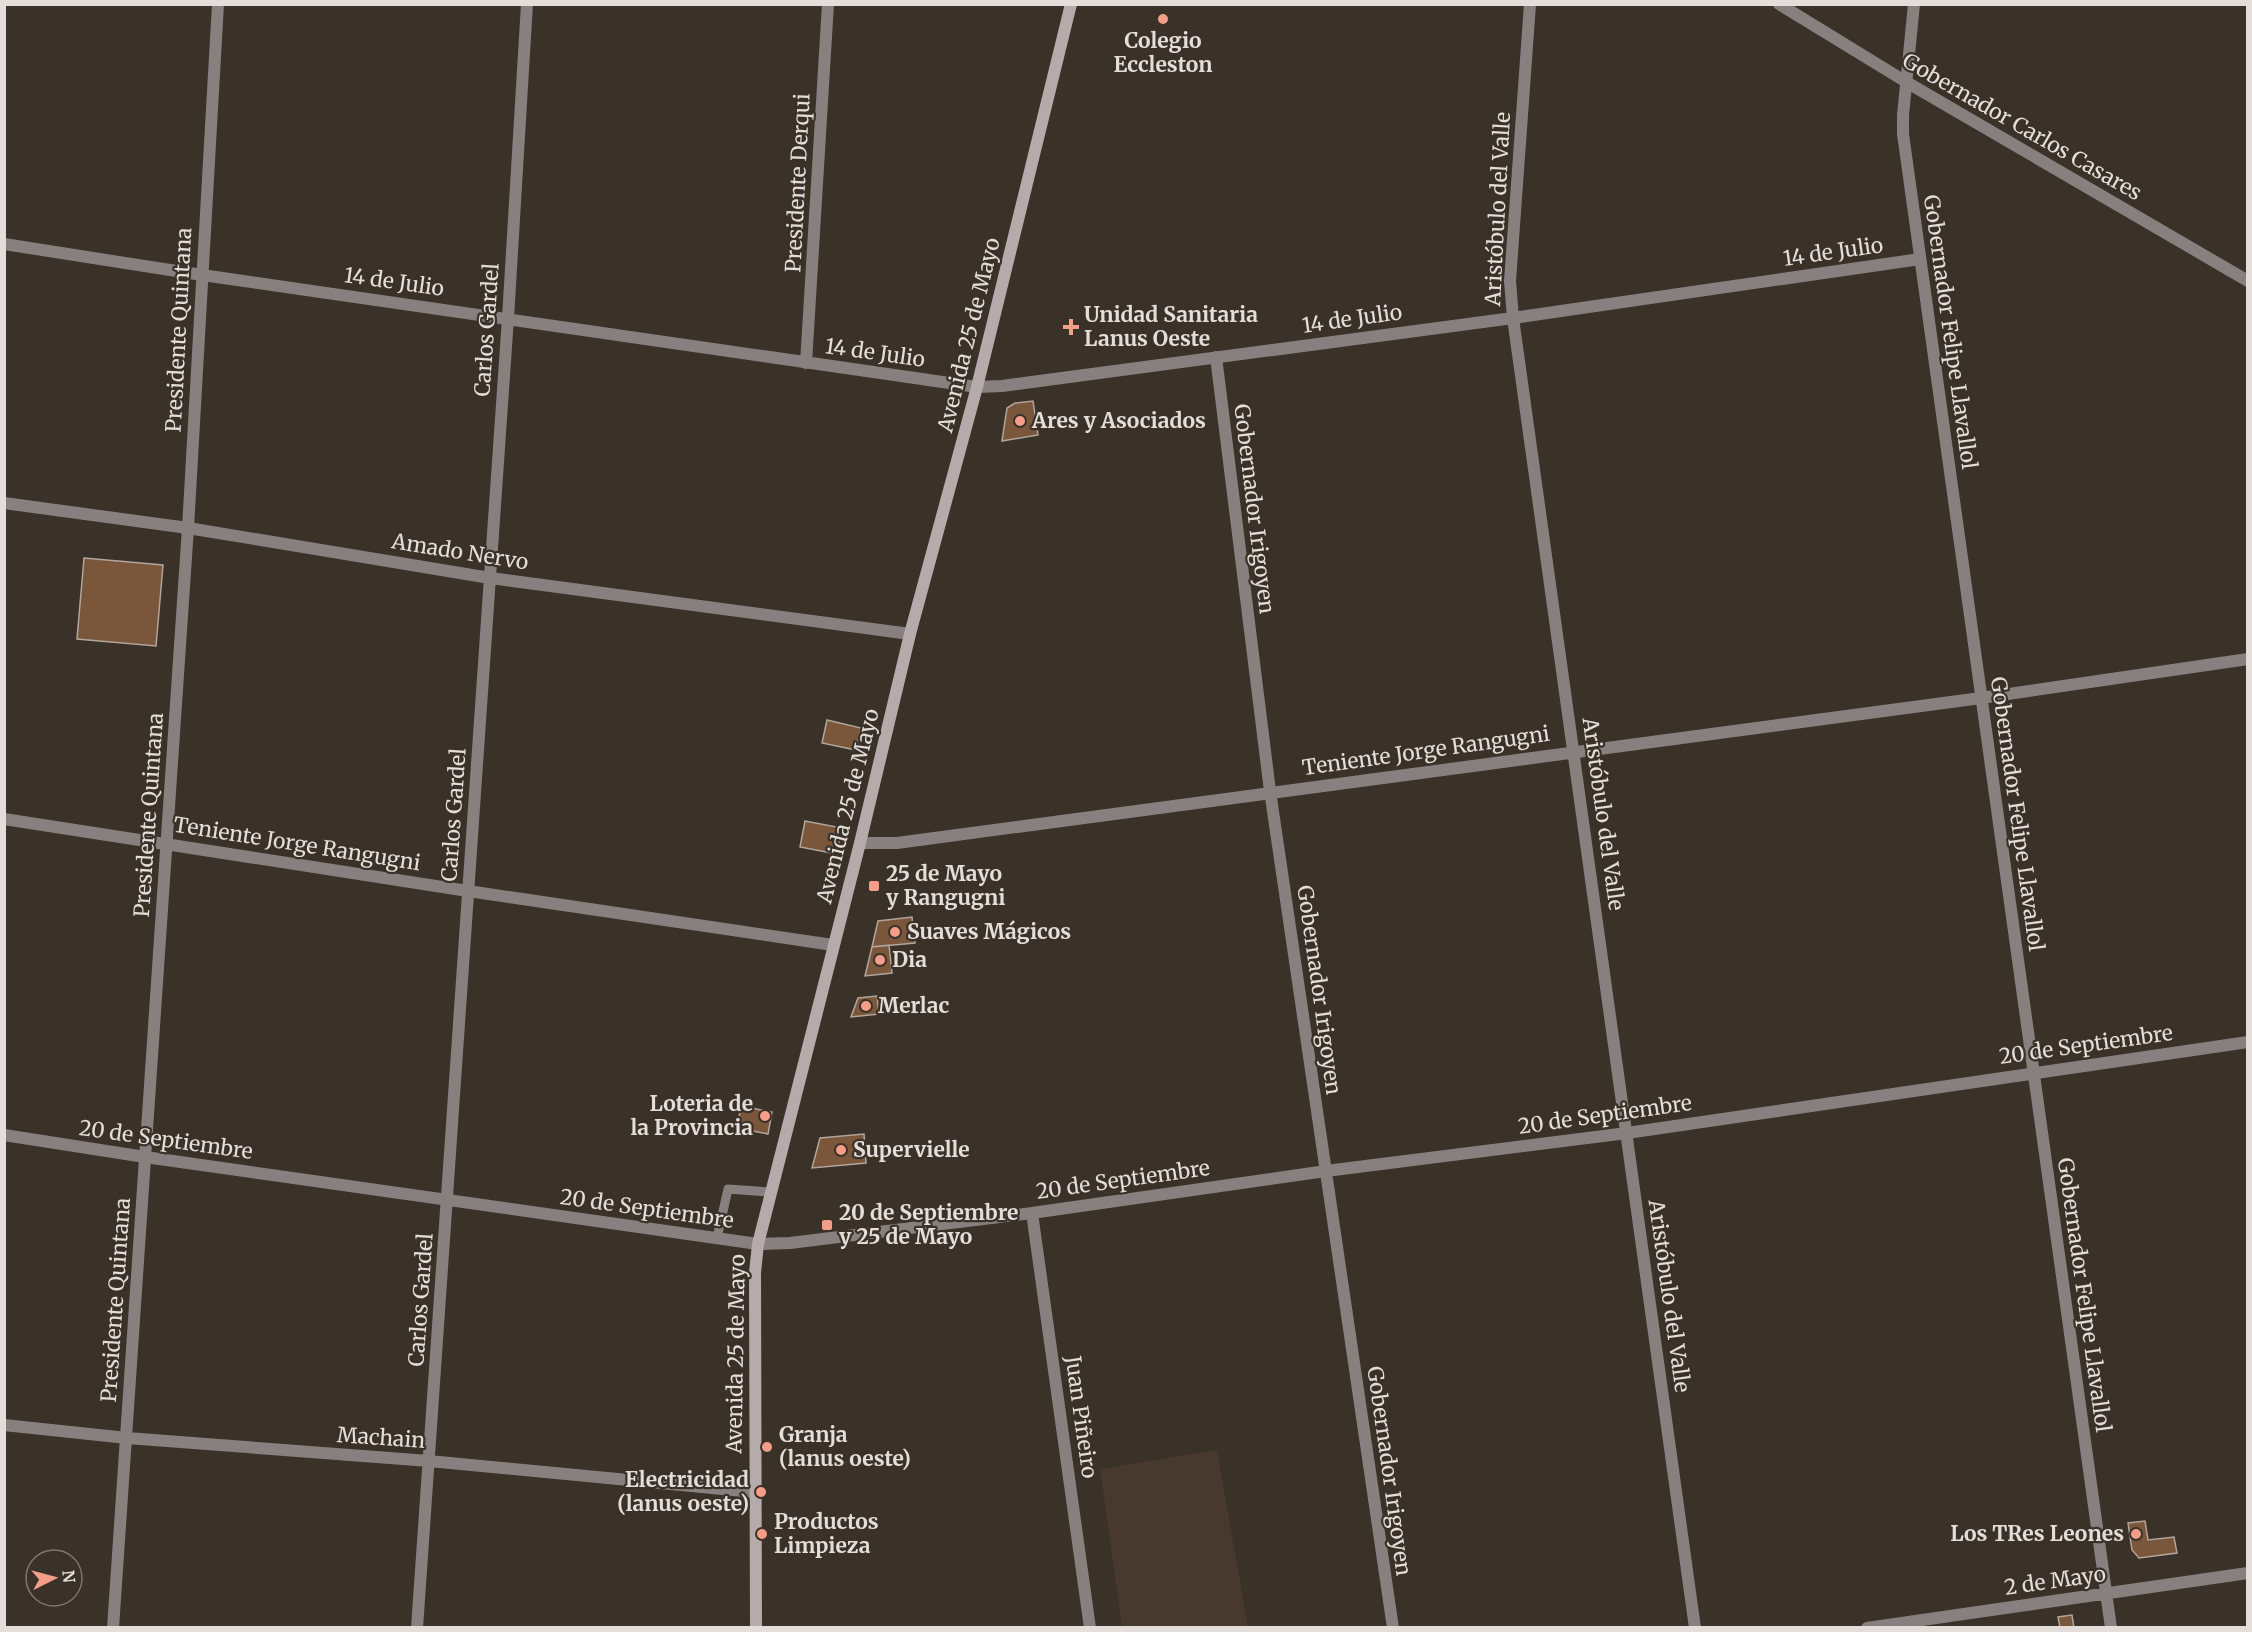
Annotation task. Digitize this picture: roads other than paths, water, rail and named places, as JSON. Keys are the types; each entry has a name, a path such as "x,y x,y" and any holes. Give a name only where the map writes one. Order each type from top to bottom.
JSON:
{"main road":[{"name":"Avenida 25 de Mayo","path":"756,1628 755,1273 758,1244 860,843 910,634 977,387 1071,4"}],"street":[{"name":"Presidente Quintana","path":"113,1628 128,1438 188,528 218,4"},
{"name":"Carlos Gardel","path":"417,1628 508,318 527,4"},
{"name":"Presidente Derqui","path":"806,363 828,4"},
{"name":"Aristóbulo del Valle","path":"1530,4 1510,281 1513,318 1575,751 1695,1628"},
{"name":"Gobernador Carlos Casares","path":"1779,4 1908,83 2247,281"},
{"name":"Gobernador Felipe Llavallol","path":"1914,4 1903,134 2111,1628"},
{"name":"14 de Julio","path":"4,244 202,275 977,387 1002,386 1513,318 1920,259"},
{"name":"Gobernador Irigoyen","path":"1216,357 1270,791 1393,1628"},
{"name":"Amado Nervo","path":"4,503 188,528 490,578 910,634"},
{"name":"Teniente Jorge Rangugni","path":"860,843 897,843 1270,791 1981,698 2247,659"},
{"name":"Teniente Jorge Rangugni","path":"4,819 834,945"},
{"name":"20 de Septiembre","path":"4,1135 758,1244 790,1243 1032,1213 1326,1171 1626,1133 2247,1042"},
{"name":"Juan Piñeiro","path":"1032,1213 1090,1628"},
{"name":"Machain","path":"4,1425 128,1438 429,1461 754,1492"},
{"name":"2 de Mayo","path":"1868,1628 2247,1573"}],"lane":[{"path":"717,1238 728,1189 770,1192"}],"place":[{"name":"Colegio Eccleston","path":"1163,19"},
{"name":"Unidad Sanitaria Lanus Oeste","path":"1071,327"},
{"name":"Ares y Asociados","path":"1020,421"},
{"name":"25 de Mayo y Rangugni","path":"874,886"},
{"name":"Suaves Mágicos","path":"895,932"},
{"name":"Dia","path":"880,960"},
{"name":"Merlac","path":"866,1006"},
{"name":"Loteria de la Provincia","path":"765,1116"},
{"name":"Supervielle","path":"841,1150"},
{"name":"20 de Septiembre y 25 de Mayo","path":"827,1225"},
{"name":"Granja (lanus oeste)","path":"767,1447"},
{"name":"Electricidad (lanus oeste)","path":"761,1492"},
{"name":"Productos Limpieza","path":"762,1534"},
{"name":"Los TRes Leones","path":"2136,1534"}]}
